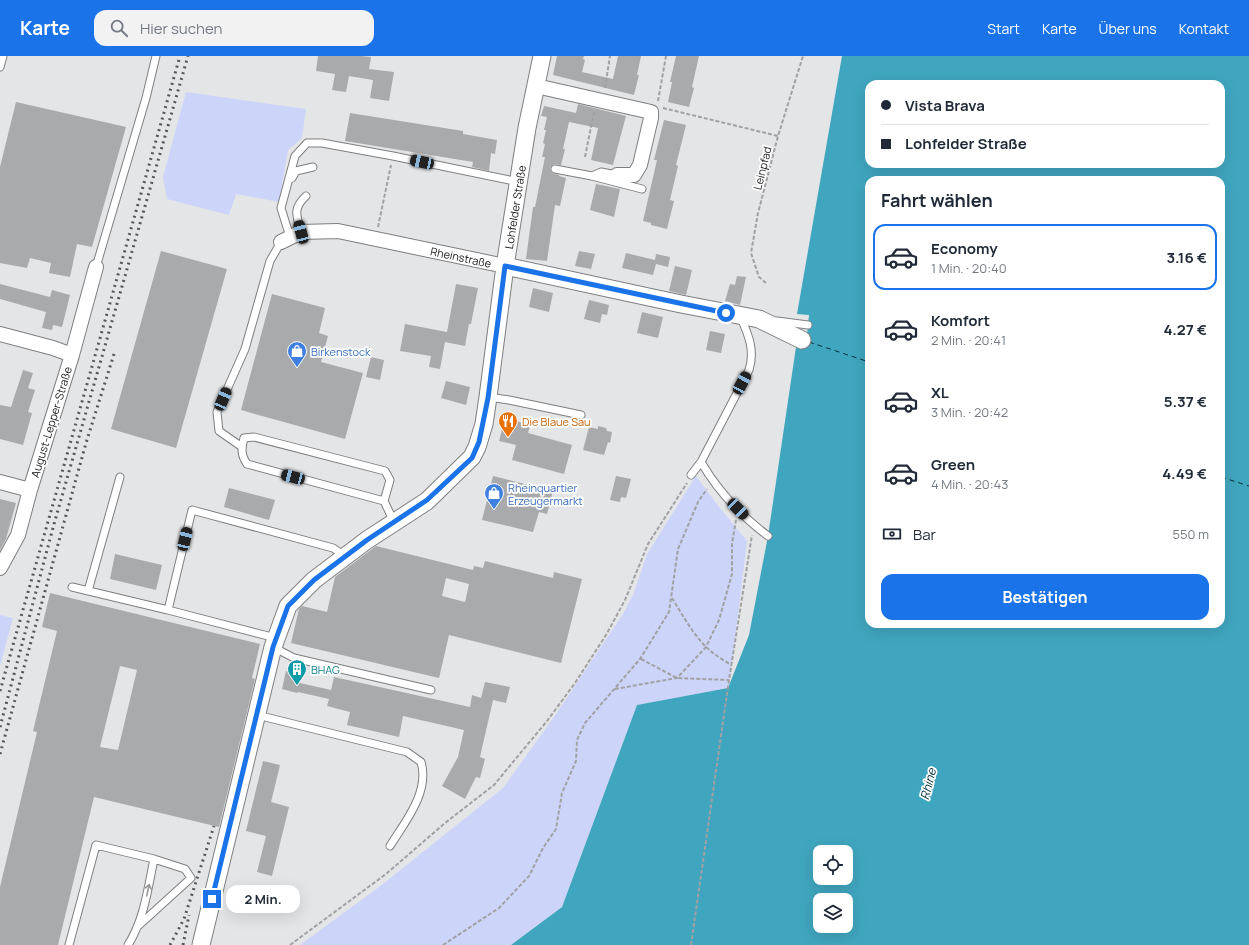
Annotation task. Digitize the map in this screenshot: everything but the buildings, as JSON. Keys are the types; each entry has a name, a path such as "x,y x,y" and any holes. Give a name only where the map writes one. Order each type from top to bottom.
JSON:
{"street":[{"name":"Lohfelder Straße","path":"201,945 275,642 288,606 314,580 345,556 427,500 472,458 479,442 488,398 505,266 527,128 542,56"},
{"path":"536,86 651,112 651,118 640,165 634,175 617,175"},
{"name":"Rheinstraße","path":"291,237 338,231 681,304 759,319 805,333"},
{"name":"August-Lepper-Straße","path":"0,568 18,535 30,490 72,355 96,267"},
{"name":"August-Lepper-Straße","path":"0,334 53,348 72,355"},
{"name":"August-Lepper-Straße","path":"0,482 30,490"}],"lane":[{"path":"0,67 3,56"},
{"path":"96,267 146,98 156,56"},
{"path":"291,237 281,208 294,156 307,143 322,143 393,156 519,182"},
{"path":"285,190 296,171 313,167"},
{"path":"555,170 592,176 642,189"},
{"path":"592,176 601,172 617,175"},
{"path":"242,447 219,431 217,412 245,349 270,261 291,237 298,202 306,196"},
{"path":"692,475 701,462 749,370 752,348 751,342 740,316"},
{"path":"488,398 509,400 581,415"},
{"path":"384,501 247,464 242,456 244,438 254,437 368,465 385,471 390,480 384,501 394,522"},
{"path":"701,462 712,481 720,491 754,525 768,536"},
{"path":"88,591 120,478"},
{"path":"168,610 192,510 333,548 345,556"},
{"path":"72,587 168,610 275,642 294,658 431,690"},
{"path":"257,715 408,752 422,762 424,772 418,800 390,846"},
{"path":"69,945 96,845 154,859 185,869 191,878 137,927"},
{"path":"128,945 137,927 146,899 154,859"}],"path":[{"path":"585,157 610,56"},
{"path":"651,112 658,100 666,56"},
{"name":"Leinpfad","path":"766,283 759,277 751,253 758,214 778,136 803,56"},
{"path":"651,112 660,108 778,136"},
{"path":"376,239 393,156"},
{"path":"290,945 386,874 445,823 494,785 547,721 575,683 606,635 625,600 648,544 692,475"},
{"path":"443,945 499,908 529,876 543,848 556,829 562,793 576,761 577,740 585,723 640,659 669,612 678,549 698,502 712,481"},
{"path":"677,678 706,647 719,620 732,574 732,543 738,509"},
{"path":"691,945 729,688 731,665 754,525"},
{"path":"672,597 690,627 706,647 731,665"},
{"path":"640,659 677,678"},
{"path":"615,689 677,678 729,680"}],"shaded area":[{"path":"186,92 306,109 302,138 288,150 279,202 236,194 229,215 167,199 163,177"},
{"path":"696,476 747,541 729,688 637,705 562,907 511,945 300,945 379,887 503,788 554,717 623,614 633,595 647,554"},
{"path":"0,615 13,618 0,666"}],"water":[{"name":"Rhine","path":"842,56 1249,56 1249,945 511,945 562,907 637,705 728,688 749,635 768,536 796,347 807,335 809,315 797,314"}],"ferry route":[{"path":"809,342 865,361"},
{"path":"1225,478 1249,486"}],"railway":[{"path":"0,691 180,56"},
{"path":"0,727 54,524 188,56"},
{"path":"0,754 86,443 114,354"},
{"path":"170,945 184,919 214,826"},
{"path":"183,945 189,915"}],"place":[{"name":"Birkenstock","path":"297,368"},
{"name":"Die Blaue Sau","path":"508,438"},
{"name":"Rheinquartier Erzeugermarkt","path":"494,510"},
{"name":"BHAG","path":"297,686"}],"route":[{"path":"212,899 273,647 288,606 314,580 367,540 427,500 472,458 479,442 484,424 505,266 726,313"}]}
